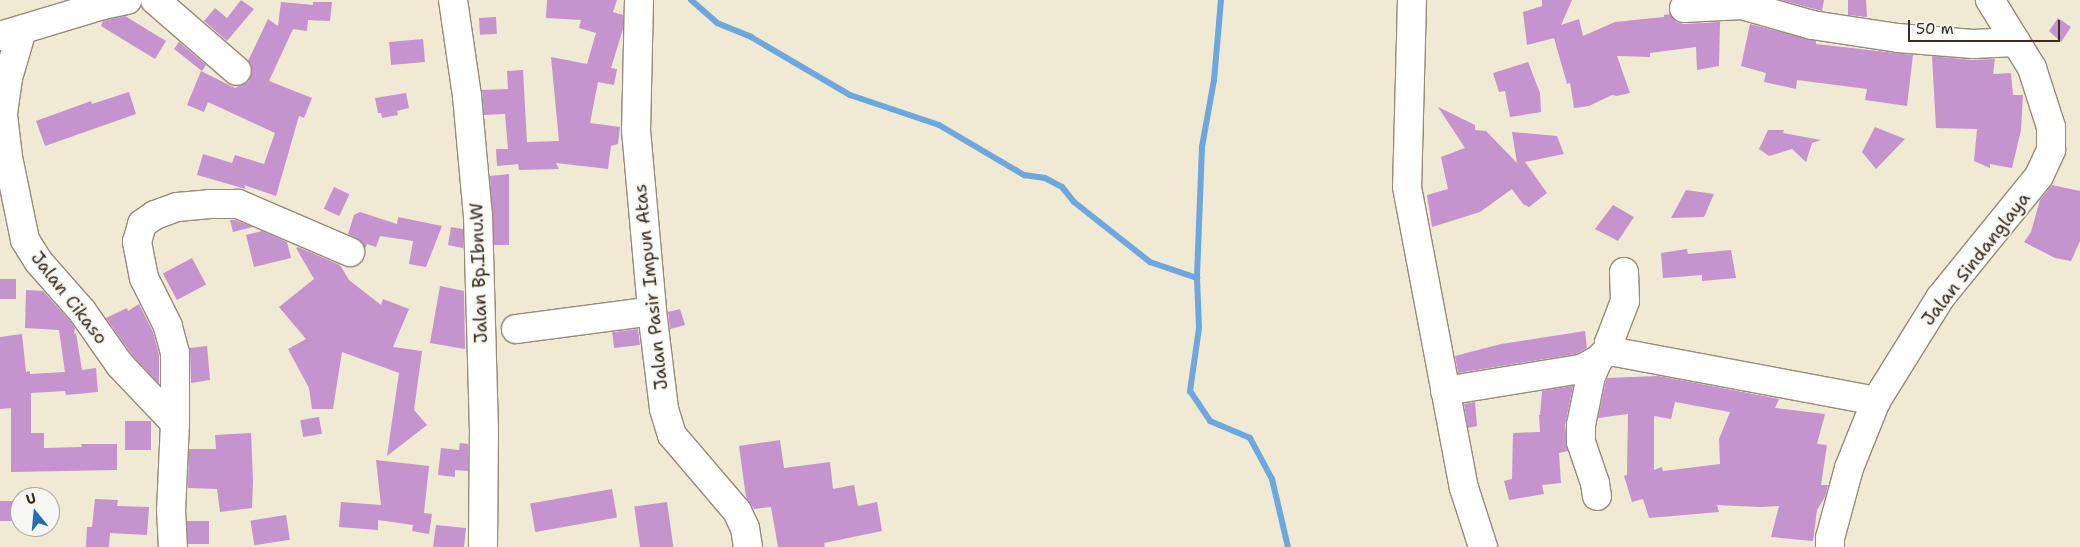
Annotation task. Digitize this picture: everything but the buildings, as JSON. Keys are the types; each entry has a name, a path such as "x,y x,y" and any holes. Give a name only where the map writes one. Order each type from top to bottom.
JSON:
{"street":[{"path":"11,33 103,5 127,0"},
{"path":"155,0 237,71"},
{"name":"Jalan Bp.Ibnu.W","path":"453,0 467,96 478,216 484,428 483,547"},
{"name":"Jalan Pasir Impun Atas","path":"639,0 636,130 652,311 664,409 672,435 737,511 744,528 748,547"},
{"path":"1412,0 1407,186 1464,488 1483,547"},
{"name":"Jalan Sindanglaya","path":"1830,547 1830,538 1849,468 1876,401 1940,298 2039,176 2050,150 2050,127 2032,68 1990,0"},
{"path":"1684,8 1742,5 1812,24 1898,38 1974,44 2016,42"},
{"name":"Jalan Cikaso","path":"11,33 8,78 2,115 8,157 25,240 38,261 82,311 120,364 175,423"},
{"path":"173,547 171,510 176,353 168,326 144,278 137,242 142,224 155,215 177,207 238,204 350,252"},
{"path":"1597,496 1581,442 1581,426 1591,376 1604,355 1625,301 1624,272"},
{"path":"516,329 652,311"},
{"path":"1445,391 1581,369 1604,355 1615,352 1876,401"}],"waterway":[{"path":"691,0 717,23 751,37 850,95 939,125 1024,175 1045,178 1062,187 1074,202 1150,262 1197,278"},
{"path":"1221,0 1214,80 1202,147 1197,278 1199,328 1190,391 1210,421 1250,438 1272,479 1288,547"}]}
